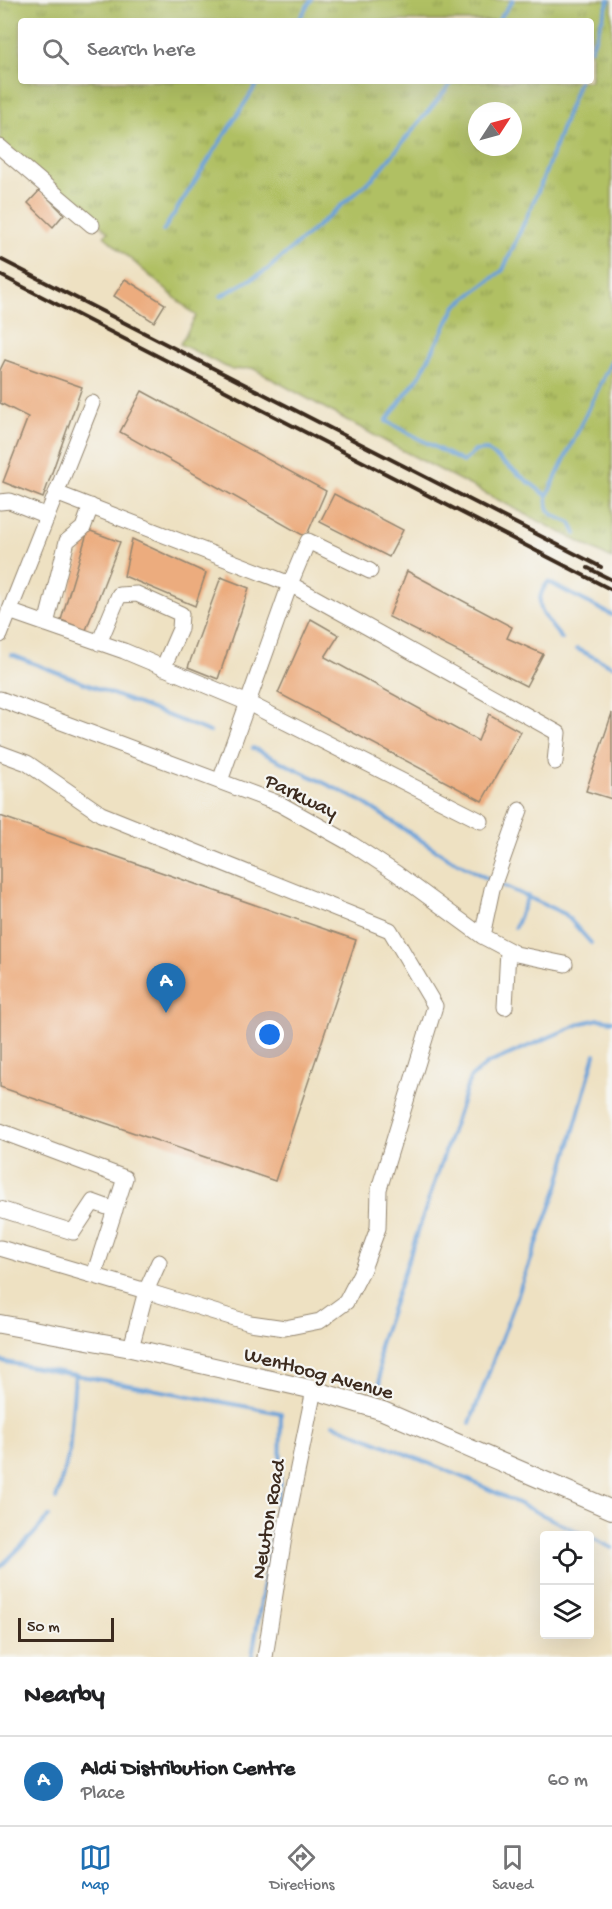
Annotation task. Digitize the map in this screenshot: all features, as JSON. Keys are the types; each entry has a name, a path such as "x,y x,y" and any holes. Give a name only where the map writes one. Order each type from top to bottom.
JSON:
{"main road":[{"name":"Wentloog Avenue","path":"0,1324 131,1348 314,1390 383,1411 612,1510"}],"street":[{"path":"0,147 92,225"},
{"path":"0,635 92,403"},
{"path":"56,493 290,584 558,733 555,762"},
{"path":"0,502 10,501 47,516"},
{"path":"46,624 67,541 83,528 90,506"},
{"path":"220,782 290,584 308,541 370,572"},
{"path":"99,643 119,595 136,594 181,614 180,629 163,668"},
{"path":"9,611 99,643 248,703 481,821"},
{"name":"Parkway","path":"0,699 280,804 350,843 396,873 482,936 525,956 565,964"},
{"path":"0,753 27,763 101,814 390,930 435,1006 379,1189 378,1228 363,1269 346,1302 320,1321 285,1328 250,1323 0,1248"},
{"path":"482,936 494,882 520,810"},
{"path":"505,1007 508,950"},
{"path":"0,1131 125,1178 94,1275"},
{"path":"0,1209 73,1233 93,1202 115,1210"},
{"path":"131,1348 146,1291 159,1262"},
{"name":"Newton Road","path":"266,1657 285,1531 314,1390"}],"green space":[{"path":"0,0 612,0 612,559 392,445 252,368 232,370 180,344 196,316 104,236 108,232 0,141"}],"building":[{"path":"40,190 64,214 53,227 28,203"},
{"path":"125,279 165,304 154,322 114,296"},
{"path":"5,360 82,387 43,498 3,482 28,417 0,403 0,370"},
{"path":"142,391 326,491 306,537 120,432"},
{"path":"334,494 403,530 389,557 320,522"},
{"path":"88,530 120,542 86,630 61,620"},
{"path":"132,539 206,573 195,606 124,576"},
{"path":"407,571 512,627 507,638 543,654 526,686 389,617"},
{"path":"221,577 249,588 218,679 188,667"},
{"path":"311,619 339,635 325,657 478,741 489,714 521,732 482,801 278,693"},
{"path":"612,713 612,799 586,791"},
{"path":"0,816 356,940 275,1181 0,1087"}],"waterway":[{"path":"300,18 311,0"},
{"path":"500,18 513,0"},
{"path":"594,41 609,0"},
{"path":"163,231 257,84"},
{"path":"221,296 267,270 376,175 451,84"},
{"path":"547,496 487,450 475,451 463,462 386,421 420,375 456,306 503,270 540,187 578,84"},
{"path":"576,534 571,523 556,517 550,511 547,496 612,360"},
{"path":"562,639 546,619 540,605 540,598 548,582 612,615"},
{"path":"577,649 612,666"},
{"path":"12,655 210,732"},
{"path":"253,748 361,801 445,856 490,880"},
{"path":"497,883 565,914 591,943"},
{"path":"515,927 528,896"},
{"path":"380,1386 379,1346 470,1078 487,1064 582,1023 599,1019 612,1021"},
{"path":"470,1423 558,1187 595,1054"},
{"path":"0,1361 281,1413 280,1483 252,1657"},
{"path":"56,1499 69,1454 75,1374"},
{"path":"333,1424 467,1479 576,1531"},
{"path":"0,1567 49,1516"},
{"path":"594,1539 612,1548"}],"railway":[{"path":"0,259 601,567"},
{"path":"0,275 612,590"},
{"path":"588,568 612,580"}],"place":[{"name":"Aldi Distribution Centre","path":"166,1013"}]}
